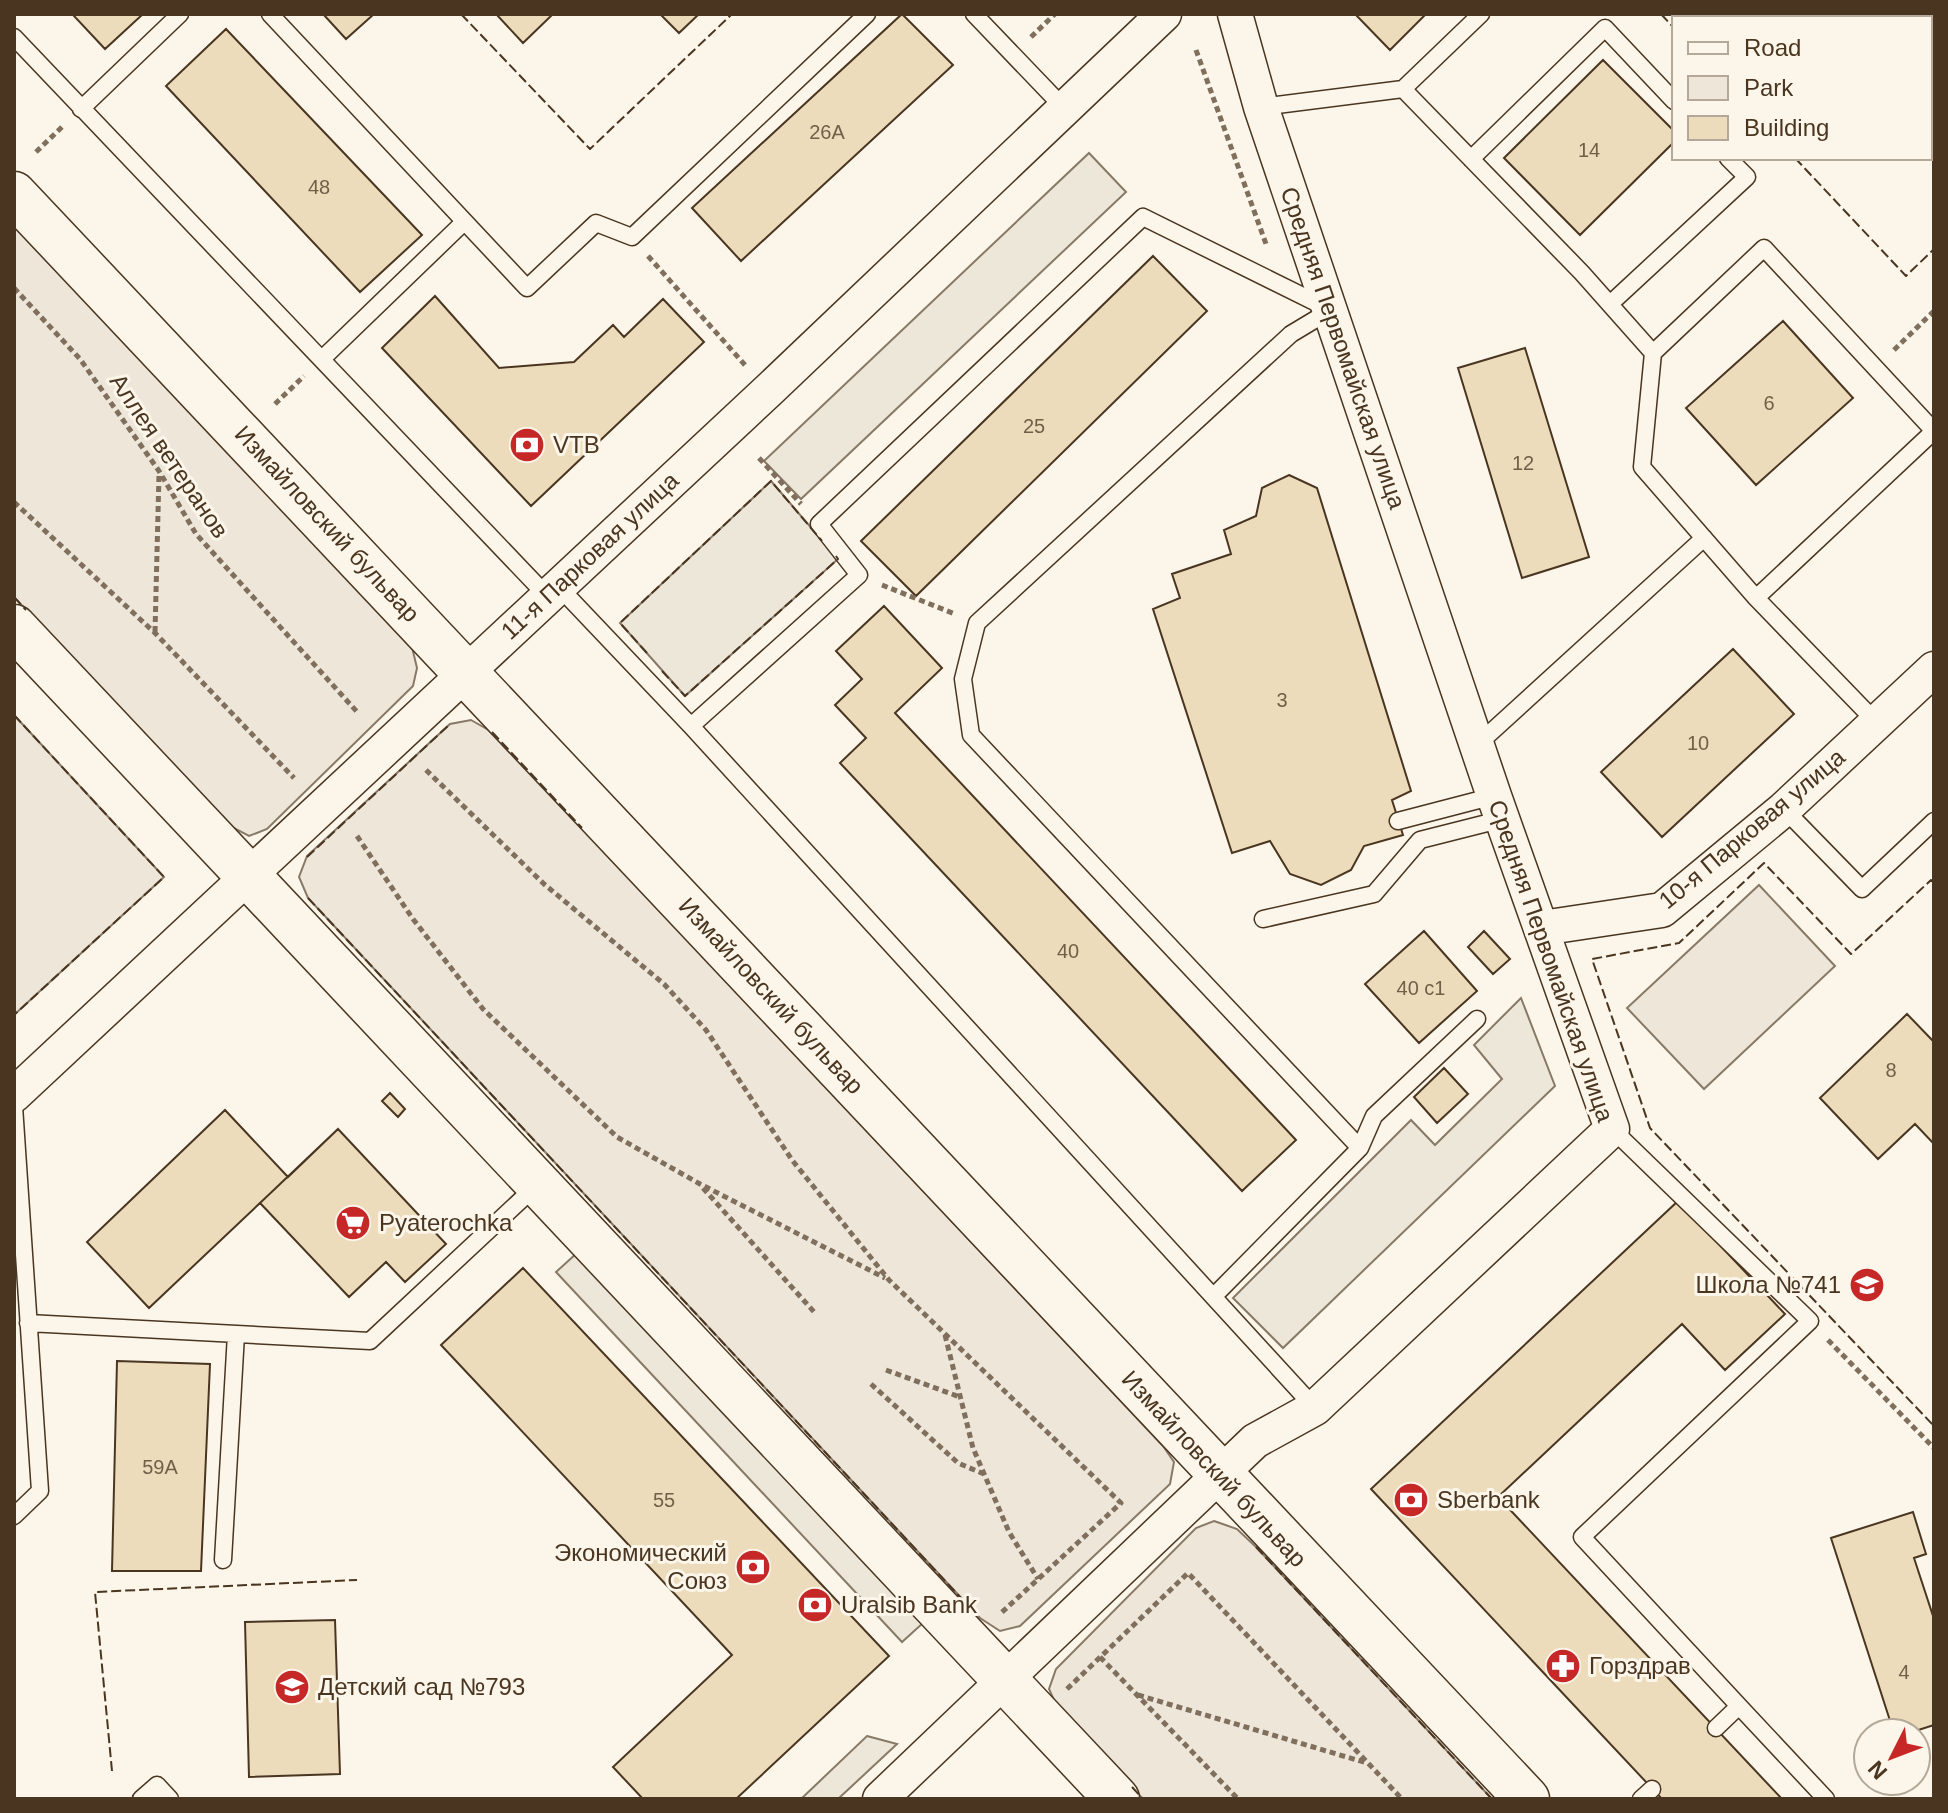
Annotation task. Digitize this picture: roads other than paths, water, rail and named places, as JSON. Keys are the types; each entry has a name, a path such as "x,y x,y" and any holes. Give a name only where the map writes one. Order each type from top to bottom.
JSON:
{"street":[{"name":"11-я Парковая улица","path":"14,1095 769,390 1164,14"},
{"name":"Средняя Первомайская улица","path":"1006,1679 1255,1441 1315,1408 1612,1129 1477,745 1261,107 1235,14"},
{"name":"Измайловский бульвар","path":"14,194 1527,1799"},
{"path":"14,627 1117,1799"},
{"name":"10-я Парковая улица","path":"1542,928 1662,910 1784,809 1934,669"},
{"path":"880,1799 1006,1679"}],"lane":[{"path":"81,109 180,14"},
{"path":"270,14 527,288 596,223 632,237 867,14"},
{"path":"974,14 1064,108"},
{"path":"1261,107 1403,89 1481,14"},
{"path":"1471,159 1605,28 1672,99"},
{"path":"14,37 322,359 691,726 1315,1408"},
{"path":"1403,89 1610,304 1653,353"},
{"path":"1610,304 1747,177 1730,160"},
{"path":"691,726 859,575 819,524 1143,217 1331,310"},
{"path":"322,359 464,222"},
{"path":"1756,598 1934,431 1764,248 1653,353 1642,467 1756,598 1876,722"},
{"path":"1331,310 1291,334 977,623 963,679 971,735 1360,1148"},
{"path":"1477,745 1704,538"},
{"path":"1398,821 1499,807"},
{"path":"1263,919 1374,894 1420,840 1499,807"},
{"path":"1784,809 1862,889 1934,821"},
{"path":"1214,1296 1360,1148 1374,1116 1477,1019"},
{"path":"14,1106 40,1491 14,1516"},
{"path":"1612,1129 1810,1321 1582,1537 1826,1799"},
{"path":"28,1323 370,1341 538,1184"},
{"path":"223,1560 236,1334"},
{"path":"1716,1728 1739,1706"},
{"path":"141,1799 157,1785 170,1799"}],"place":[{"name":"VTB","path":"527,445"},
{"name":"Pyaterochka","path":"353,1223"},
{"name":"Школа №741","path":"1867,1285"},
{"name":"Sberbank","path":"1411,1500"},
{"name":"Экономический Союз","path":"753,1567"},
{"name":"Uralsib Bank","path":"815,1605"},
{"name":"Горздрав","path":"1563,1666"},
{"name":"Детский сад №793","path":"292,1687"}]}
